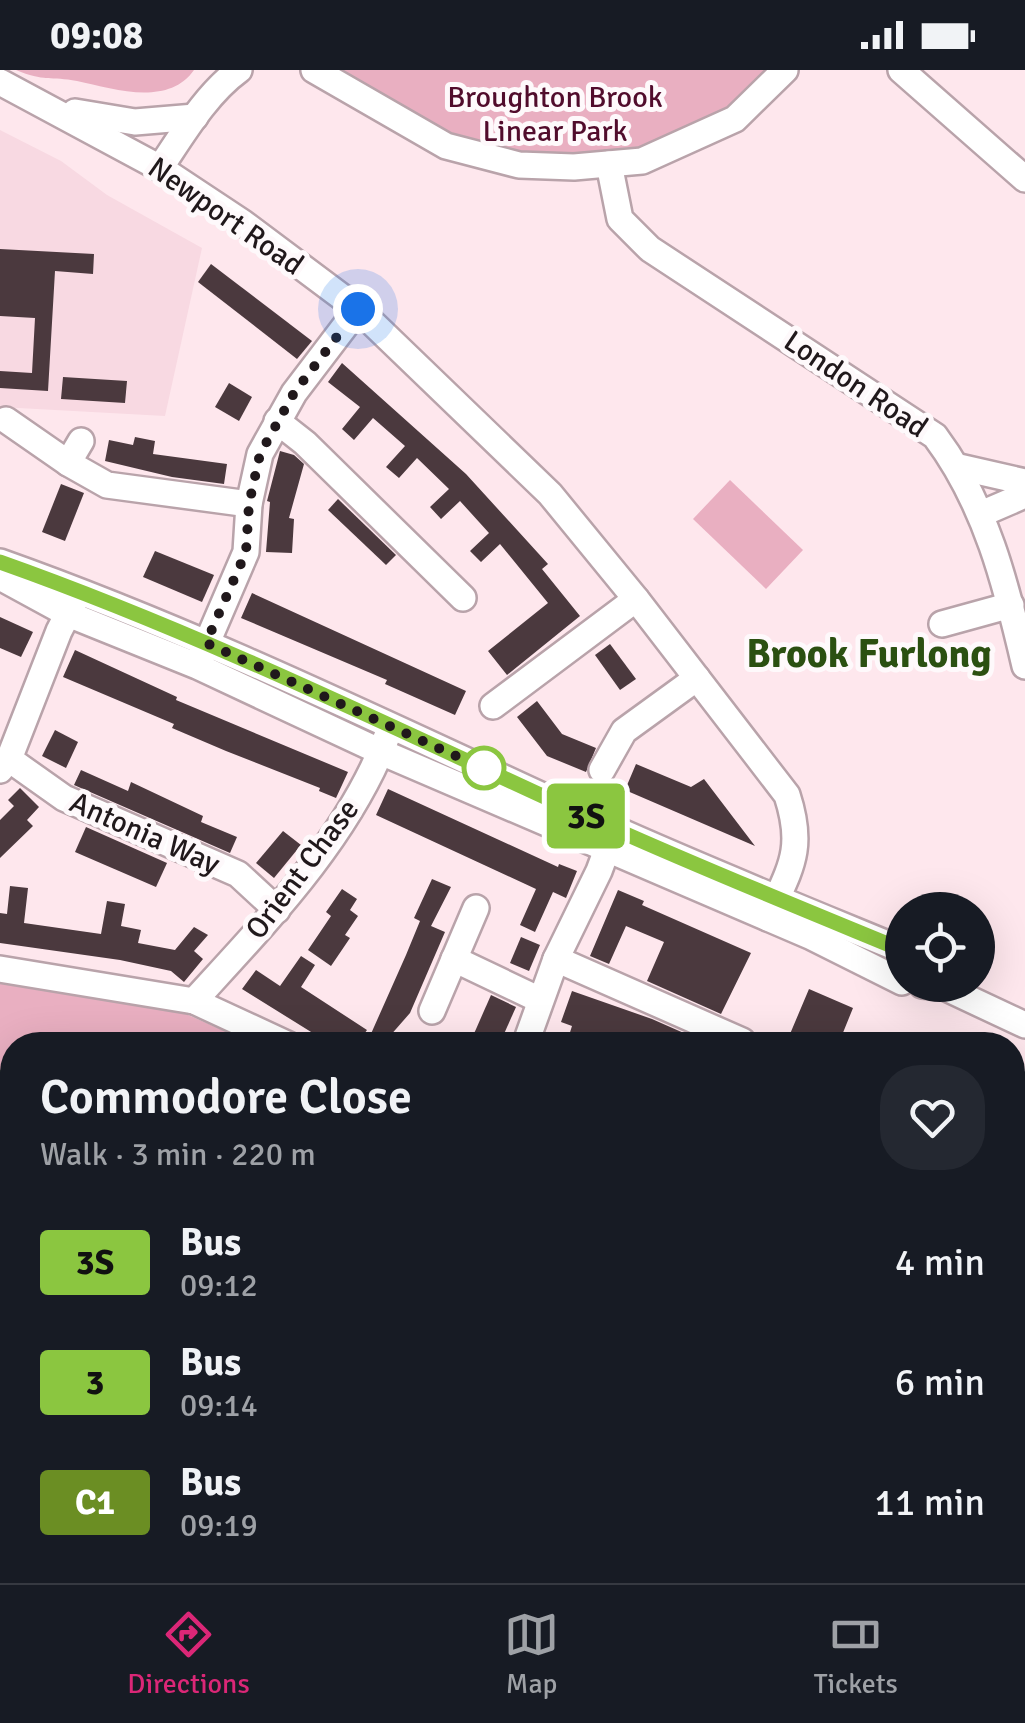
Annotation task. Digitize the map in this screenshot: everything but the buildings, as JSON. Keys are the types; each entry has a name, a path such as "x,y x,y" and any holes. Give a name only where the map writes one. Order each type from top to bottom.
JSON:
{"street":[{"path":"160,168 195,117 239,70"},
{"path":"314,70 446,146 519,165 574,167 642,161 735,120 786,70"},
{"path":"901,70 1025,179"},
{"name":"Newport Road","path":"0,82 160,168 243,223 358,309 550,494 787,795 796,821 798,848 773,908"},
{"path":"51,108 134,122 195,117"},
{"name":"London Road","path":"609,164 620,220 650,249 935,436 959,467 982,514 1025,666"},
{"path":"202,654 246,552 249,504 260,454 294,393 358,309"},
{"path":"6,420 75,452 108,485 249,504"},
{"path":"278,421 320,457 463,598"},
{"path":"959,467 1025,482"},
{"path":"982,514 1025,496"},
{"path":"0,562 80,590 381,752 611,839 773,908 885,944"},
{"path":"0,577 68,614 202,654 391,726 611,839"},
{"name":"Antonia Way","path":"80,590 5,765 64,798 238,874 277,910"},
{"path":"493,706 636,599"},
{"path":"942,624 1011,606"},
{"path":"602,770 624,731 697,678"},
{"name":"Orient Chase","path":"194,1000 277,910 328,843 381,752 391,726"},
{"path":"529,1032 556,959 611,839"},
{"path":"432,1011 476,908"},
{"path":"773,908 812,936 885,973"},
{"path":"454,958 540,1000"},
{"path":"556,959 722,1032"},
{"path":"0,970 194,1000 261,1032"},
{"path":"973,1002 1025,1025"}],"shaded area":[{"path":"0,130 61,161 107,195 202,248 165,416 0,407"}],"green space":[{"path":"16,70 194,70 170,88 140,92"},
{"name":"Broughton Brook Linear Park","path":"340,70 770,70 740,100 706,123 631,152 590,157 508,151 453,135"},
{"path":"730,480 803,550 766,589 693,519"},
{"path":"0,983 186,1014 227,1032 0,1032"}],"bus line":[{"name":"3S","path":"0,562 80,590 206,643 615,829 885,943"}],"district":[{"name":"Brook Furlong","path":"869,653"}],"route":[{"path":"358,309 294,393 260,454 249,504 246,552 206,643 487,770 484,768"}]}
